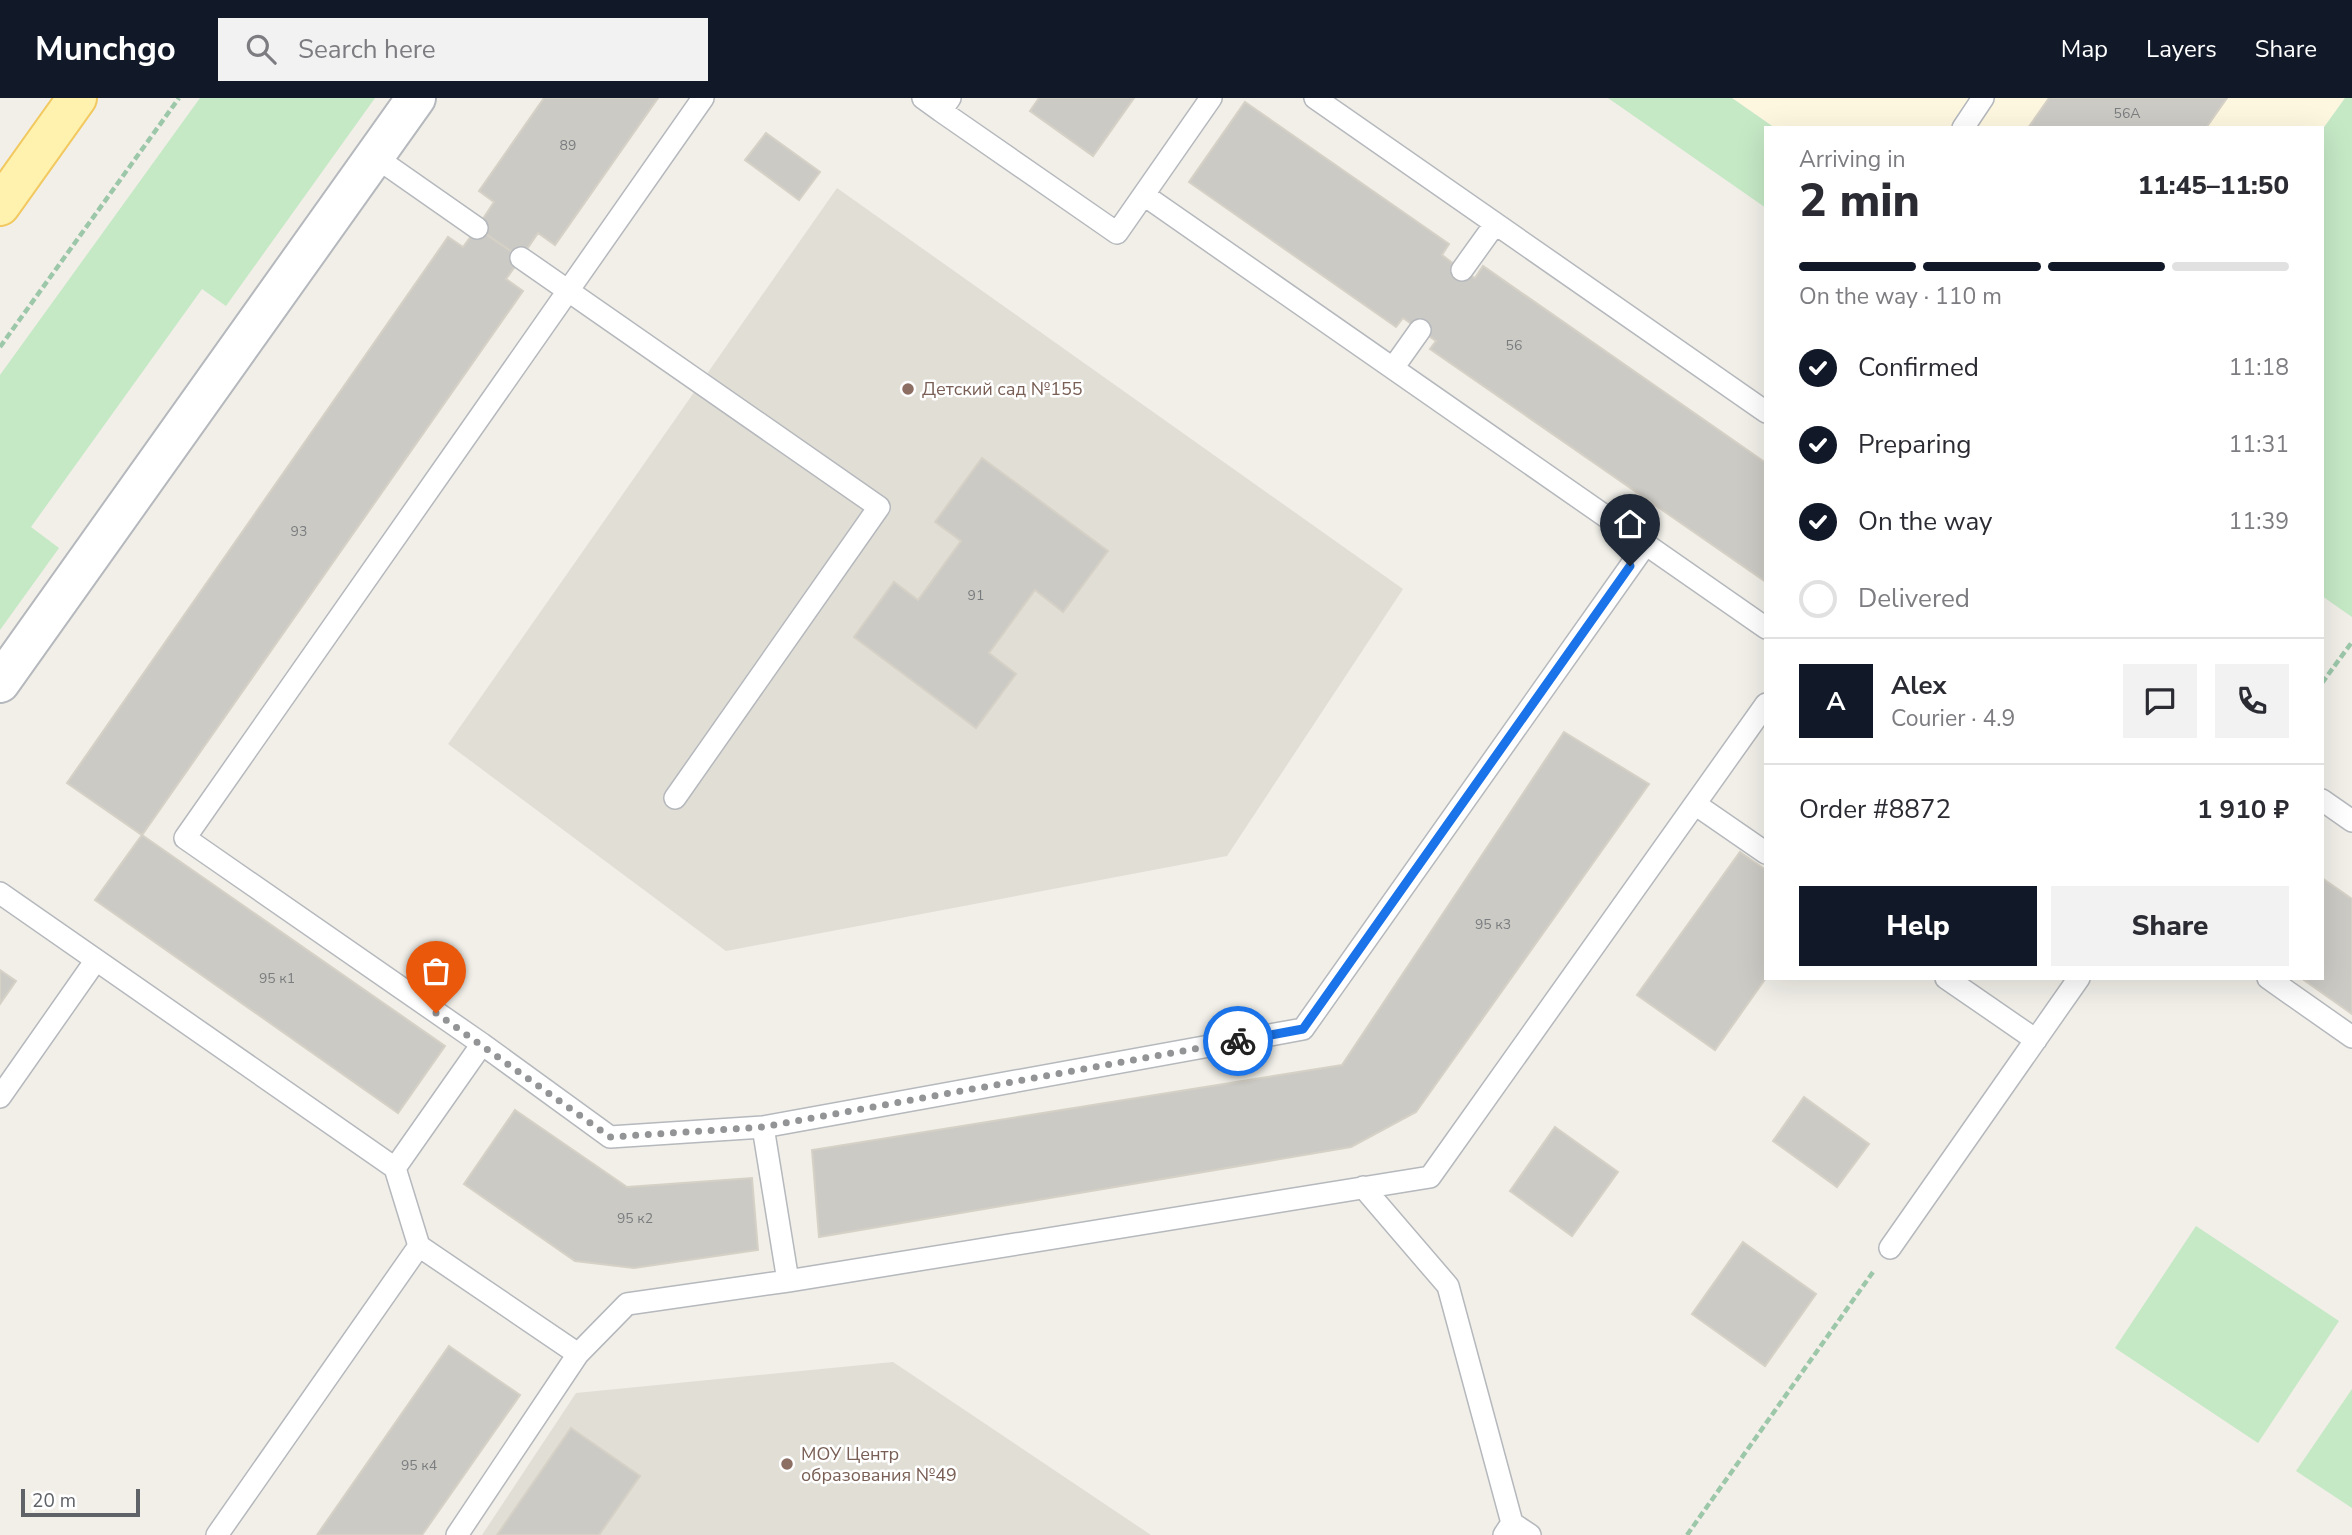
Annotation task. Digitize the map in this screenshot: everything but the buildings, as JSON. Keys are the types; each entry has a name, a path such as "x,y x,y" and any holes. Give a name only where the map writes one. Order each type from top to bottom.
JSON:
{"main road":[{"path":"0,206 77,98"}],"street":[{"path":"0,683 416,98"}],"lane":[{"path":"703,98 185,838 482,1044 610,1137 763,1127 1303,1029 1646,544"},
{"path":"923,98 946,104 1117,233 1211,98"},
{"path":"1315,98 1764,411"},
{"path":"1964,126 1983,98"},
{"path":"374,156 477,228"},
{"path":"1144,195 1764,627"},
{"path":"1462,270 1495,224"},
{"path":"521,258 878,507 675,798"},
{"path":"1393,368 1420,330"},
{"path":"457,1535 578,1354 627,1304 1430,1177 1764,707"},
{"path":"2324,801 2352,821"},
{"path":"1695,803 1764,852"},
{"path":"0,893 395,1168 419,1245 578,1354"},
{"path":"0,1097 96,960"},
{"path":"1949,980 2036,1040"},
{"path":"1890,1248 2078,980"},
{"path":"2272,980 2352,1037"},
{"path":"395,1168 482,1044"},
{"path":"763,1127 788,1280"},
{"path":"1363,1188 1448,1286 1508,1529 1530,1535"},
{"path":"217,1535 419,1245"}],"path":[{"path":"0,347 179,98"},
{"path":"2324,680 2352,642"},
{"path":"1687,1535 1890,1248"}],"shaded area":[{"path":"1732,98 2345,98 2324,127 1772,126"},
{"name":"Детский сад №155","path":"837,188 1403,589 1227,856 726,951 448,744"},
{"name":"МОУ Центр образования №49","path":"893,1362 1151,1535 482,1535 576,1393"}],"green space":[{"path":"200,98 375,98 226,306 202,289 31,527 59,548 0,630 0,375"},
{"path":"1608,98 1732,98 1772,126 1764,126 1764,207"},
{"path":"2345,98 2352,98 2352,617 2324,597 2324,127"},
{"path":"2196,1226 2339,1321 2258,1443 2115,1348"},
{"path":"2352,1389 2352,1508 2296,1471"}],"way so far":[{"path":"436,1013 610,1137 763,1127 1238,1041"}],"place":[{"name":"Детский сад №155","path":"908,389"},
{"name":"МОУ Центр образования №49","path":"787,1464"}],"route":[{"path":"1238,1041 1303,1029 1630,566"}]}
